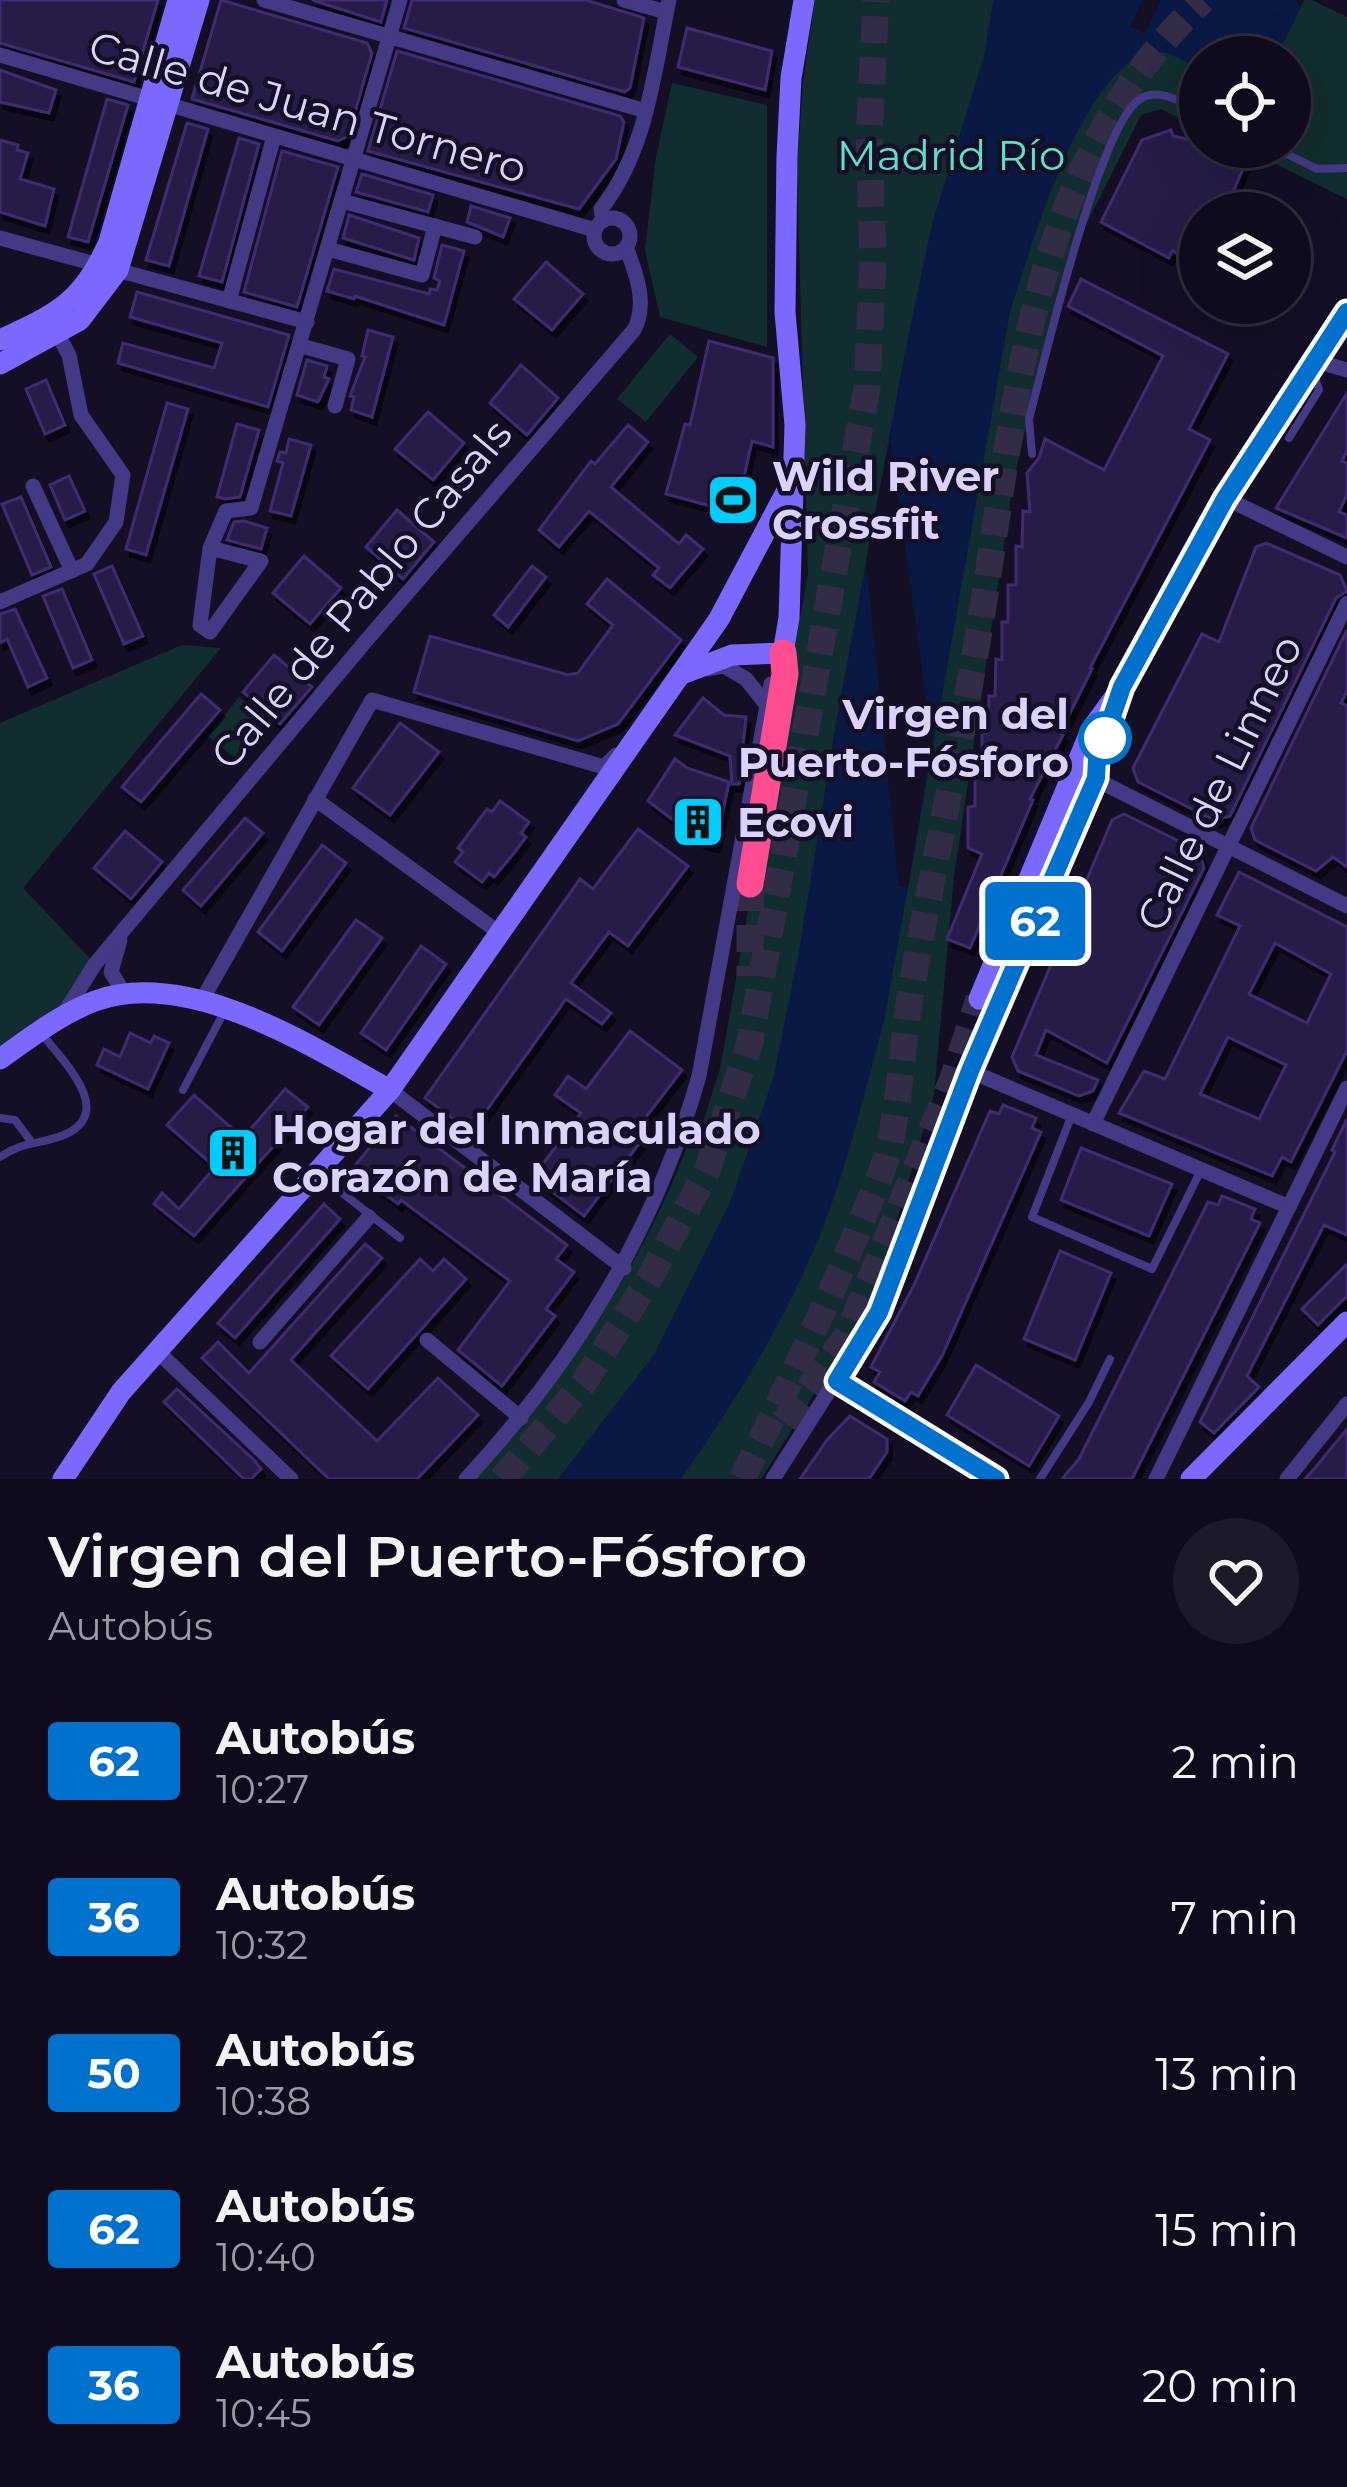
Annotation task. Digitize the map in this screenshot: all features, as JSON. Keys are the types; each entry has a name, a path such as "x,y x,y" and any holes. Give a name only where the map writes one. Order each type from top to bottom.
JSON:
{"highway":[{"path":"750,884 785,674 783,653"}],"street":[{"path":"159,103 178,0"},
{"path":"0,364 80,320 109,268 159,103 199,0"},
{"path":"265,0 646,111"},
{"path":"210,548 261,562 210,632 200,625 210,548 226,511 251,508 400,0"},
{"path":"599,226 613,218 624,222 630,237 621,250 599,248 599,226 601,209 630,166 668,6 624,0"},
{"path":"466,1479 561,1365 623,1268 660,1194 699,1076 766,704 789,618 795,425 785,312 787,156 791,78 804,0"},
{"name":"Calle de Juan Tornero","path":"0,55 599,226"},
{"path":"229,301 274,136"},
{"path":"342,201 475,237"},
{"path":"328,249 422,275 435,226"},
{"path":"0,238 307,322"},
{"name":"Calle de Pablo Casals","path":"64,1015 127,926 634,330 640,304 621,250"},
{"path":"0,340 58,314 109,268"},
{"path":"979,999 1091,730 1122,687 1225,499 1347,311"},
{"path":"0,602 80,568 116,522 124,475 81,415 69,356 57,333"},
{"path":"302,346 348,359 335,406"},
{"path":"1314,364 1347,370"},
{"path":"63,1479 121,1392 390,1090 649,724 730,600 792,481"},
{"path":"33,486 80,568"},
{"path":"1225,499 1347,557"},
{"name":"Calle de Linneo","path":"1093,1124 1347,603"},
{"path":"682,674 732,655 783,653"},
{"path":"682,674 724,666 746,679 766,704"},
{"path":"772,1479 879,1312 970,1071 1096,778 1097,760 1122,687"},
{"path":"202,1000 371,700 604,767 649,724"},
{"path":"1096,778 1347,906"},
{"path":"315,799 501,934"},
{"name":"Calle de Pablo Casals","path":"97,1000 108,988 114,951 127,926"},
{"path":"111,972 124,993"},
{"path":"91,974 97,1000"},
{"path":"0,1059 64,1015 97,1000 124,993 168,993 202,1000 390,1090 623,1268"},
{"path":"970,1071 1289,1207"},
{"path":"1156,1479 1347,1088"},
{"path":"260,1342 369,1217"},
{"path":"1191,1479 1347,1322"},
{"path":"428,1340 520,1418"},
{"path":"157,1352 292,1479"},
{"path":"837,1381 996,1479"},
{"path":"1287,1479 1347,1404"}],"lane":[{"path":"1032,454 1029,419 1106,154 1142,97 1159,94 1179,100"},
{"path":"1311,166 1347,168"},
{"path":"1289,438 1319,390 1314,364"},
{"path":"183,1090 225,1009"},
{"path":"0,1156 30,1140 64,1135 78,1126 89,1102 40,1031"},
{"path":"1072,1116 1032,1217 1152,1269 1201,1170"},
{"path":"0,1118 15,1120 30,1140"},
{"path":"316,1173 400,1238"},
{"path":"1040,1479 1110,1359"}],"green space":[{"name":"Madrid Río","path":"815,0 1064,0 1179,58 1179,118 1161,109 1141,115 1085,227 1042,359 1013,483 954,877 934,1094 874,1297 761,1479 474,1479 541,1401 626,1275 691,1137 698,1138 720,1069 808,573 797,168"},
{"path":"1304,0 1347,17 1347,199 1283,168 1311,168 1311,36 1286,36"},
{"path":"672,83 767,105 767,347 660,317 645,250 656,157"},
{"path":"670,334 698,357 646,422 617,399"},
{"path":"182,645 221,648 23,888 95,964 64,1015 0,1059 0,723"},
{"path":"239,697 266,719 236,759 208,736"}],"water":[{"path":"993,0 1143,0 1130,27 1145,33 1161,0 1295,0 1301,7 1286,36 1179,36 1179,58 1157,52 1131,62 1106,86 1084,121 1046,205 1010,312 885,1017 826,1219 770,1338 681,1479 558,1479 653,1356 730,1202 773,1079 905,352 932,224 984,56"}],"pier":[{"path":"890,437 932,741 908,888 899,886 866,561"}],"building":[{"path":"0,0 158,0 134,82 0,43"},
{"path":"221,0 367,43 372,53 348,136 338,141 192,99"},
{"path":"312,0 387,0 381,22"},
{"path":"412,0 586,0 644,18 630,88 625,92 404,28"},
{"path":"687,28 772,51 765,90 678,67"},
{"path":"397,51 620,116 624,122 616,159 579,209 368,151"},
{"path":"0,70 56,90 49,113 0,102"},
{"path":"107,99 128,105 88,242 68,237"},
{"path":"187,123 208,129 169,266 146,260"},
{"path":"1171,130 1179,137 1179,168 1243,168 1233,192 1179,192 1179,254 1172,251 1169,258 1101,222 1142,140"},
{"path":"239,138 259,144 222,282 199,276"},
{"path":"0,140 28,153 20,179 54,189 45,226 0,212"},
{"path":"282,151 338,167 297,307 244,292"},
{"path":"362,174 433,195 428,212 356,192"},
{"path":"471,206 510,218 503,237 467,222"},
{"path":"349,215 419,238 414,260 343,238"},
{"path":"442,245 464,251 444,325 327,291 334,269 429,294 440,281 434,278"},
{"path":"546,262 583,294 552,330 514,299"},
{"path":"1081,279 1228,354 1189,429 1210,440 1090,668 970,948 947,939 982,854 968,848 968,807 975,806 975,770 982,771 982,733 988,733 989,696 995,696 996,659 1002,660 1008,585 1016,585 1016,546 1022,547 1023,511 1030,512 1027,473 1045,439 1104,470 1163,356 1068,306"},
{"path":"137,292 289,335 268,407 118,363 123,343 214,368 222,343 130,317"},
{"path":"368,330 393,337 372,417 351,410 354,397 350,396 365,357"},
{"path":"709,341 773,358 773,447 752,441 736,513 666,494 685,424 690,425"},
{"path":"307,360 327,366 324,377 329,379 318,402 297,395"},
{"path":"521,365 558,398 527,435 490,403"},
{"path":"46,380 65,425 45,434 26,389"},
{"path":"1347,393 1347,451 1342,461 1347,463 1347,494 1339,512 1347,515 1347,538 1276,508"},
{"path":"167,403 188,409 146,555 126,549"},
{"path":"428,412 464,443 433,480 395,449"},
{"path":"237,424 259,430 240,497 225,499 217,497"},
{"path":"628,425 648,442 611,487 679,544 686,535 703,549 670,588 653,575 659,568 589,511 559,547 539,530 591,461 595,464"},
{"path":"289,439 311,445 291,516 270,511 283,463 277,461 280,452 286,453"},
{"path":"69,476 85,511 65,520 50,485"},
{"path":"21,497 51,567 32,575 2,504"},
{"path":"397,510 434,542 403,579 366,547"},
{"path":"234,522 267,528 261,549 227,540"},
{"path":"1266,543 1340,575 1347,591 1336,598 1230,816 1214,820 1138,782 1133,768 1202,634 1219,642 1256,547"},
{"path":"304,556 341,588 310,624 273,593"},
{"path":"112,566 143,636 124,644 94,574"},
{"path":"532,566 546,577 508,627 494,615"},
{"path":"607,579 681,640 618,724 578,741 414,692 430,636 568,675 578,673 613,625 587,604"},
{"path":"62,589 92,660 73,668 43,596"},
{"path":"15,609 47,678 28,687 7,639 0,643 0,614"},
{"path":"1347,630 1347,691 1341,703 1347,706 1347,867 1333,857 1316,871 1255,840 1251,828"},
{"path":"274,655 312,687 280,724 243,692"},
{"path":"201,694 220,710 141,802 122,787"},
{"path":"703,698 724,715 746,717 739,784 732,784 730,756 675,735"},
{"path":"400,723 439,752 390,815 353,788"},
{"name":"Ecovi","path":"675,759 729,782 716,845 702,842 648,801"},
{"path":"500,801 529,822 521,833 526,837 494,877 489,873 482,882 455,862 463,852 458,848 487,809 492,812"},
{"path":"1124,814 1199,851 1204,868 1107,1063 1046,1030 1036,1055 1098,1080 1093,1091 1079,1096 1018,1071 1012,1057 1112,820"},
{"path":"245,818 263,833 201,906 183,890"},
{"path":"638,829 688,866 628,946 609,932 571,983 611,1013 602,1024 566,999 471,1132 425,1098 580,879 593,889"},
{"path":"125,831 162,862 131,899 94,868"},
{"path":"322,845 346,863 282,951 258,932"},
{"path":"1239,872 1347,927 1347,1051 1291,1162 1282,1157 1272,1176 1119,1113 1144,1071 1165,1079 1240,926 1217,915","holes":["1275,943 1331,974 1307,1023 1249,994","1228,1037 1286,1065 1259,1119 1200,1094"]},
{"path":"356,920 382,938 319,1025 293,1007"},
{"path":"421,946 446,964 386,1050 361,1033"},
{"path":"630,1031 682,1070 636,1130 645,1136 584,1216 533,1177 581,1113 555,1095 568,1076 586,1089"},
{"path":"130,1033 151,1043 154,1036 169,1043 148,1089 97,1065 104,1049 120,1057"},
{"name":"Hogar del Inmaculado Corazón de María","path":"285,1089 308,1107 194,1236 154,1204 162,1193 179,1209 215,1167 167,1125 194,1095 243,1138"},
{"path":"1003,1105 1036,1118 1032,1128 1041,1132 942,1356 918,1396 911,1392 905,1401 874,1382 880,1372 871,1367 914,1285 990,1111 999,1114"},
{"path":"396,1116 567,1245 556,1259 574,1272 546,1309 555,1316 502,1386 458,1350 510,1281 352,1169"},
{"path":"1347,1119 1347,1235 1324,1225 1247,1376 1259,1387 1214,1433 1200,1422 1335,1152"},
{"path":"1081,1148 1172,1184 1149,1236 1061,1200"},
{"path":"1222,1196 1255,1209 1251,1219 1260,1223 1132,1479 1062,1479 1079,1459 1208,1202 1218,1205"},
{"path":"324,1204 340,1219 235,1338 218,1323"},
{"path":"365,1244 382,1258 291,1360 377,1441 438,1378 478,1415 417,1479 329,1479 202,1358 218,1342 249,1373"},
{"path":"1060,1251 1111,1273 1075,1360 1024,1339"},
{"path":"420,1259 433,1271 444,1259 466,1279 368,1389 331,1356"},
{"path":"1347,1264 1347,1296 1318,1325 1302,1309"},
{"path":"976,1365 1059,1416 1029,1466 947,1415"},
{"path":"177,1389 254,1460 261,1469 251,1479 244,1479 164,1402"},
{"path":"850,1416 887,1439 887,1452 869,1479 800,1479 827,1440"},
{"path":"1347,1429 1347,1479 1305,1479 1315,1468"}],"tunnel":[{"path":"502,1479 583,1384 649,1279 707,1171 750,1042 867,387 873,261 869,137 876,0"},
{"path":"742,1479 830,1294 888,1150 912,985 1038,296 1063,216 1098,139 1144,67 1203,0"},
{"path":"750,884 750,976"},
{"path":"784,1422 847,1336 952,1081 979,999"}],"bus line":[{"name":"62","path":"996,1479 837,1381 879,1312 970,1071 1096,778 1097,760 1122,687 1225,499 1347,312"}],"place":[{"name":"Wild River Crossfit","path":"733,500"},
{"name":"Virgen del Puerto-Fósforo","path":"1105,738"},
{"name":"Ecovi","path":"698,822"},
{"name":"Hogar del Inmaculado Corazón de María","path":"233,1153"}]}
